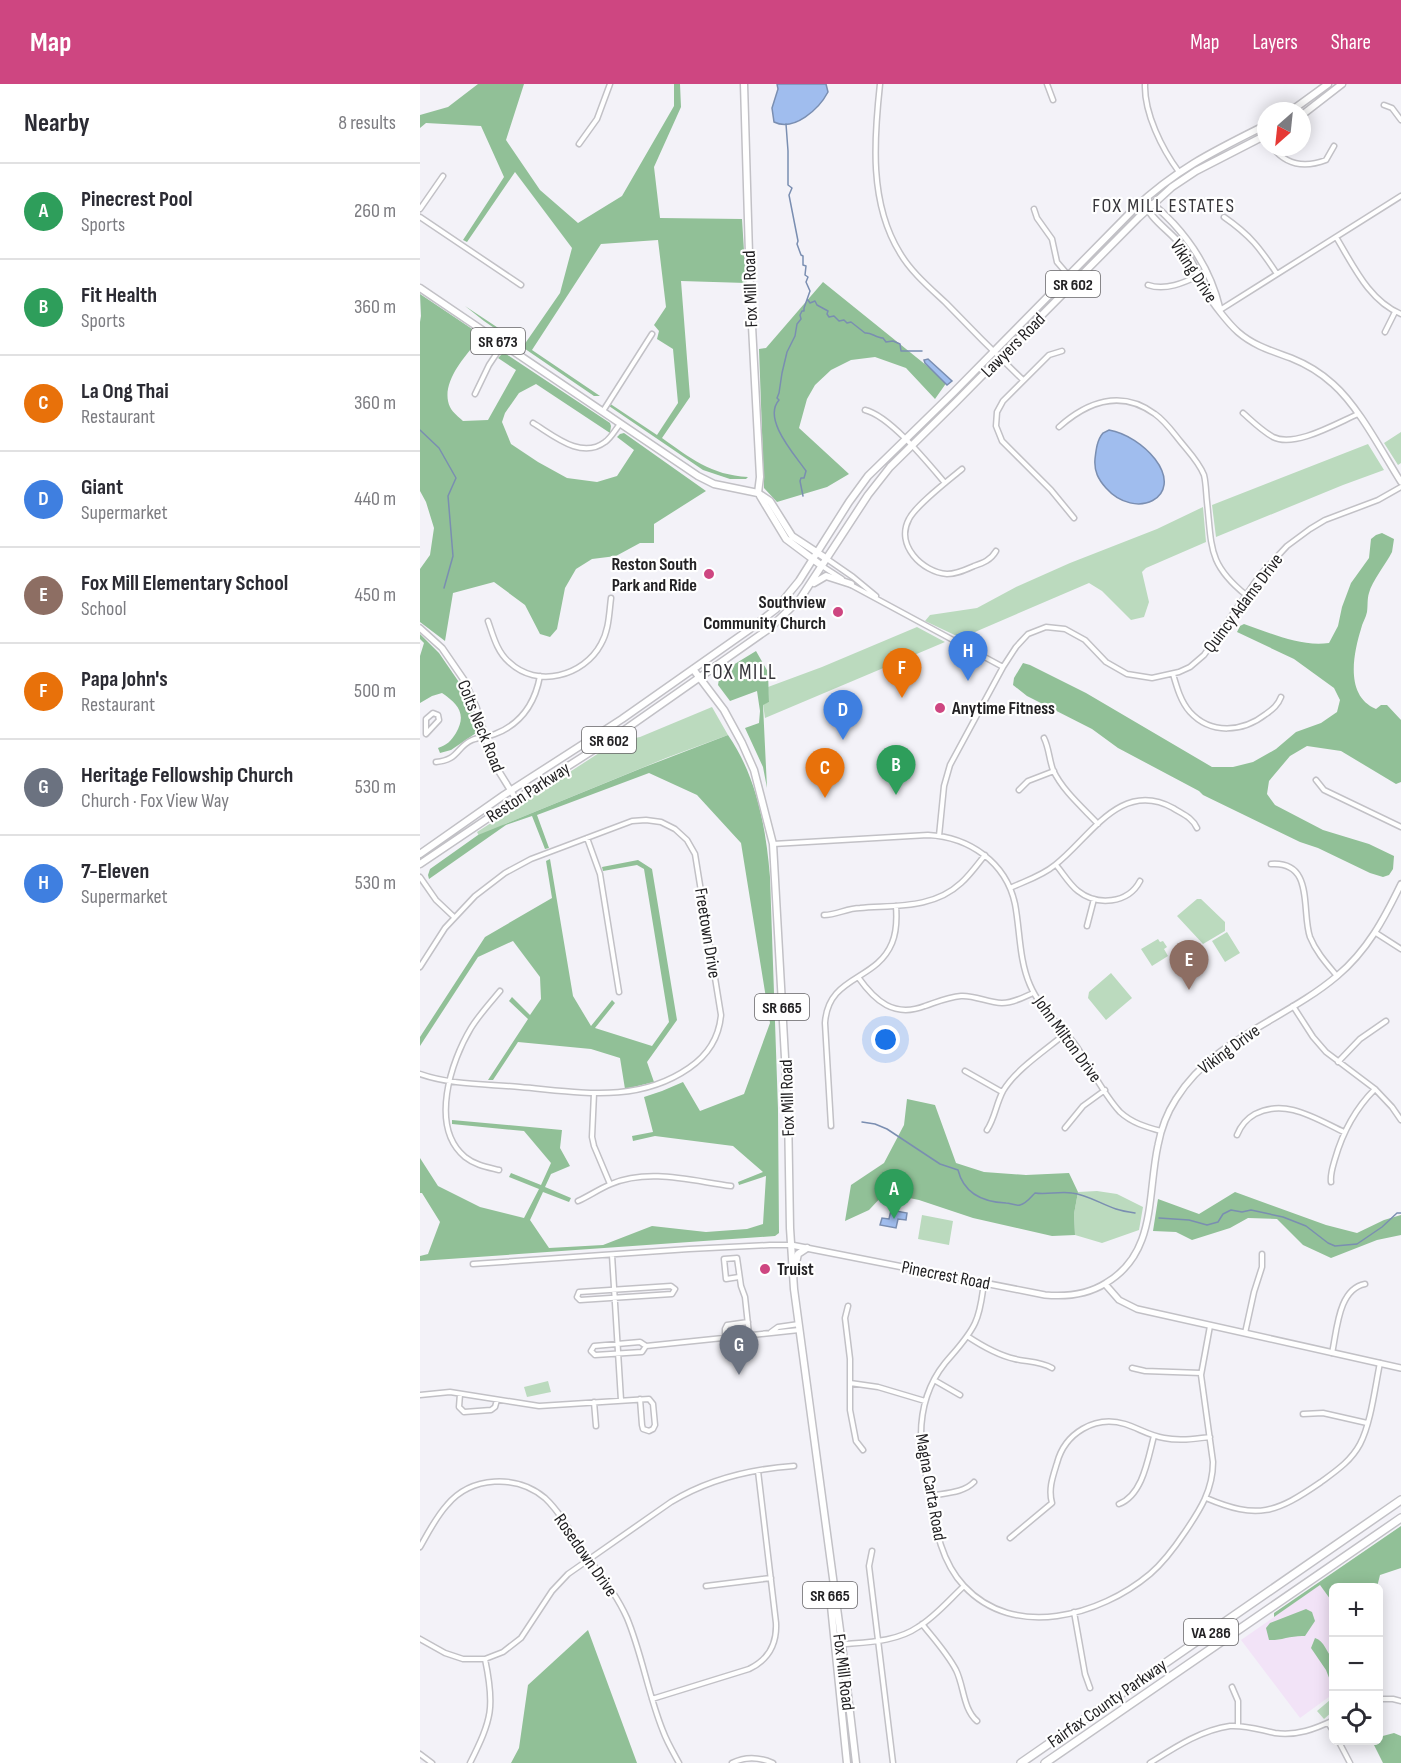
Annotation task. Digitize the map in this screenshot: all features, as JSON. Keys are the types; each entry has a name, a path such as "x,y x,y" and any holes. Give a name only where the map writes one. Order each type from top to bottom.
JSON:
{"highway":[{"name":"Fairfax County Parkway","path":"1020,1763 1401,1500"},
{"name":"Fairfax County Parkway","path":"1046,1763 1401,1518"}],"main road":[{"name":"Fox Mill Road","path":"744,84 759,493"},
{"path":"1303,102 1328,84"},
{"path":"1311,108 1342,84"},
{"name":"Lawyers Road","path":"817,553 859,487 875,468 994,352 1144,200 1179,172 1209,153 1257,129"},
{"name":"Lawyers Road","path":"827,559 876,483 1146,210 1172,187 1196,171 1257,140"},
{"name":"SR 673","path":"420,288 705,480 721,486 759,493"},
{"path":"759,493 770,501 792,536 827,559"},
{"path":"759,493 786,539 822,566"},
{"name":"Reston Parkway","path":"420,854 511,791 622,719 750,629 776,609 799,581 817,553"},
{"name":"Reston Parkway","path":"420,864 623,731 770,628 807,590 827,559"},
{"path":"807,590 826,576 851,584"},
{"name":"Fox Mill Road","path":"693,669 733,726 750,761 763,801 773,844 788,1110 793,1276 856,1763"},
{"path":"793,1276 798,1254 807,1248"},
{"name":"Fox Mill Road","path":"839,1645 847,1763"},
{"path":"842,1763 846,1752"}],"street":[{"path":"579,144 597,119 609,84"},
{"path":"880,84 877,179 884,216 894,244 913,271 1023,380"},
{"path":"1047,84 1053,100"},
{"path":"1145,84 1146,103 1151,118 1167,155 1179,172"},
{"path":"1384,105 1392,108 1401,120"},
{"path":"1281,156 1304,165 1326,160 1334,146"},
{"path":"420,209 443,176"},
{"path":"1220,310 1401,196"},
{"path":"1144,200 1146,210"},
{"name":"Viking Drive","path":"1144,200 1153,204 1190,242 1208,272 1220,310"},
{"path":"1034,209 1037,218 1052,239 1058,262 1069,276"},
{"name":"Viking Drive","path":"1146,210 1181,245 1200,275 1208,294 1232,326 1254,344 1300,362 1339,390 1358,414 1401,482"},
{"path":"420,217 521,285"},
{"path":"1224,217 1250,237 1277,274"},
{"path":"1336,237 1370,291 1384,304 1401,314"},
{"path":"1148,285 1172,286 1208,272"},
{"path":"1385,332 1395,312"},
{"path":"603,411 652,334"},
{"path":"475,394 485,371 502,344"},
{"path":"1062,351 1050,354 1023,380 1000,407 996,419 1002,441 1051,490 1074,518"},
{"path":"1059,427 1081,409 1104,401 1136,404 1149,410 1163,421 1201,468 1205,482 1214,557 1226,578 1246,595"},
{"path":"865,410 878,415 905,439 945,483"},
{"path":"1243,413 1273,437 1290,440 1358,414"},
{"path":"533,423 572,446 585,449 598,447 605,442 620,423"},
{"path":"962,468 910,518 905,535 910,552 922,563 948,574 985,562 996,551"},
{"name":"Quincy Adams Drive","path":"939,836 944,786 950,765 1003,667 1028,634 1046,627 1065,628 1079,635 1106,662 1127,674 1152,678 1173,674 1190,667 1204,655 1271,562 1298,537 1325,520 1378,500 1401,487"},
{"path":"827,559 880,601"},
{"path":"822,566 880,601 1003,667"},
{"path":"488,621 496,642 508,662 521,671 540,676 565,674 580,667 593,657 606,635 611,598"},
{"name":"Colts Neck Road","path":"420,628 442,648 459,670 476,707 493,762 516,799"},
{"path":"1173,674 1181,699 1190,712 1204,723 1218,728 1235,729 1249,725 1275,707 1281,697"},
{"path":"436,762 450,759 469,742 502,731 522,716 536,693 540,676"},
{"path":"430,714 435,714 438,715 439,720 426,734 426,719 430,714"},
{"path":"1044,738 1054,771 1066,791 1098,824"},
{"path":"1019,790 1028,781 1054,771"},
{"path":"1316,780 1324,790 1401,827"},
{"path":"1010,888 1043,873 1056,864 1109,813 1122,805 1145,801 1161,803 1190,818 1197,828"},
{"name":"Freetown Drive","path":"420,967 454,917 474,896 505,873 531,859 632,821 646,820 675,829 687,840 697,861 721,1010 715,1040 706,1053 690,1067 672,1078 642,1089 594,1093 439,1080 420,1074"},
{"name":"John Milton Drive","path":"773,844 939,836 963,842 985,855 999,870 1010,888 1015,904 1025,968 1033,993 1066,1033 1116,1106 1128,1118 1143,1126 1161,1131"},
{"path":"587,838 600,874 619,992"},
{"path":"824,915 836,914 852,908 923,903 940,897 961,883 985,855"},
{"path":"1056,864 1077,890 1094,899 1106,901 1119,899 1133,891 1140,881"},
{"path":"1271,864 1287,866 1299,877 1305,892 1307,923 1311,939 1319,954 1337,976"},
{"path":"420,877 436,900 454,917"},
{"name":"Viking Drive","path":"1105,1284 1130,1263 1143,1238 1161,1131 1182,1089 1203,1065 1225,1048 1293,1006 1337,976 1356,959 1376,933 1401,884"},
{"path":"1087,926 1094,899"},
{"path":"831,1126 825,1016 834,995 845,984 875,966 889,949 895,934 896,906"},
{"path":"1376,933 1401,949"},
{"path":"858,977 867,990 880,1002 904,1010 918,1009 951,997 971,996 1003,1003 1033,993"},
{"path":"499,1170 471,1161 459,1151 451,1139 446,1117 450,1081 465,1039 500,992"},
{"path":"1293,1006 1313,1037 1326,1052 1375,1089 1401,1120"},
{"path":"1338,1062 1353,1045 1386,1021"},
{"path":"987,1130 993,1120 1002,1092 1018,1073 1066,1033"},
{"path":"965,1071 1002,1092"},
{"path":"1331,1182 1332,1171 1344,1132 1359,1107 1375,1089"},
{"path":"1065,1128 1083,1106 1105,1090"},
{"path":"594,1093 592,1137 610,1184"},
{"path":"1237,1135 1241,1126 1251,1117 1265,1110 1282,1107 1296,1110 1344,1132"},
{"path":"578,1201 610,1184 628,1178 649,1176 731,1186"},
{"name":"Pinecrest Road","path":"473,1264 689,1249 791,1245 1045,1295 1063,1296 1090,1291 1105,1284"},
{"path":"1245,1333 1262,1268 1262,1254"},
{"path":"612,1255 621,1400"},
{"path":"739,1277 726,1279 724,1259 737,1257 749,1334"},
{"name":"Magna Carta Road","path":"984,1283 978,1316 968,1336 934,1380 926,1401 922,1416 922,1454 943,1552 947,1561 964,1586 988,1606 1012,1615 1049,1617 1089,1608 1114,1598 1150,1574 1172,1550 1196,1517 1206,1498 1213,1468 1201,1373 1210,1326"},
{"path":"1105,1284 1119,1300 1133,1308 1401,1368"},
{"path":"1332,1353 1345,1299 1352,1290 1365,1284"},
{"path":"672,1286 675,1289 672,1294 614,1298 580,1300 577,1297 579,1292 672,1286"},
{"path":"848,1306 845,1318 849,1343 850,1410 856,1441 863,1450"},
{"path":"725,1337 727,1325 748,1322"},
{"path":"646,1346 642,1352 595,1355 591,1351 594,1346 640,1342 646,1346 799,1327"},
{"path":"968,1336 1006,1357 1041,1363 1052,1368"},
{"path":"1206,1498 1231,1508 1249,1511 1270,1510 1286,1504 1346,1463 1359,1447 1367,1423 1380,1363"},
{"path":"1132,1368 1145,1371 1201,1373"},
{"path":"934,1380 960,1395"},
{"path":"850,1383 878,1387 926,1401"},
{"path":"420,1395 460,1394 539,1406 621,1400 640,1399 651,1399 654,1426 649,1431 642,1425 640,1399"},
{"path":"460,1394 459,1407 464,1412 491,1410 495,1407 497,1400"},
{"path":"594,1402 596,1426"},
{"path":"1303,1414 1323,1413 1367,1423"},
{"path":"1010,1538 1052,1503 1051,1487 1058,1459 1066,1443 1077,1432 1095,1424 1111,1422 1127,1425 1154,1436 1179,1440 1210,1437"},
{"path":"1119,1504 1130,1497 1140,1479 1154,1436"},
{"path":"420,1639 454,1656 472,1659 485,1659 503,1652 527,1631 558,1584 568,1574 685,1493 713,1482 758,1471 794,1466"},
{"path":"652,1699 749,1669 762,1662 770,1651 776,1633 758,1471"},
{"name":"Rosedown Drive","path":"420,1547 442,1511 455,1497 471,1487 483,1483 507,1482 529,1488 547,1501 555,1509 623,1611 663,1731 679,1763"},
{"path":"930,1496 962,1490 974,1482"},
{"path":"872,1551 869,1566 893,1763"},
{"path":"706,1586 771,1578"},
{"path":"839,1645 901,1636 922,1624 964,1586"},
{"path":"1074,1612 1085,1674 1090,1688"},
{"path":"922,1624 955,1669 969,1711 977,1721"},
{"path":"470,1763 486,1731 490,1713 491,1691 485,1659"},
{"path":"1232,1687 1238,1701 1238,1726"},
{"path":"1383,1700 1401,1701"},
{"path":"1150,1763 1206,1732 1218,1728 1245,1726 1290,1734 1309,1731 1328,1723"},
{"path":"1341,1745 1350,1763"},
{"path":"420,1754 432,1763"},
{"path":"732,1763 752,1758 773,1763"}],"shaded area":[{"path":"1320,1585 1329,1597 1329,1697 1300,1718 1241,1640"}],"green space":[{"path":"478,84 524,84 506,140 540,190 578,223 622,196 674,106 674,84 680,84 681,107 654,167 660,218 742,219 746,283 681,281 690,397 662,438 712,469 735,476 748,477 746,479 730,479 703,470 609,406 609,403 657,435 678,403 673,349 657,339 659,331 654,325 666,307 658,240 601,244 532,350 600,396 594,396 465,306 524,345 560,293 572,248 515,172 467,242 463,240 504,177 481,126 426,123 420,128 420,115 448,107"},
{"path":"823,282 947,382 935,399 906,368 875,357 851,360 831,370 815,385 807,399 799,428 849,474 827,487 777,502 764,488 759,349 766,348"},
{"path":"420,294 494,346 492,354 475,344 459,365 450,382 448,399 450,407 463,421 488,420 516,370 498,358 506,354 610,423 611,426 610,433 536,384 519,393 505,413 502,422 511,444 567,478 597,482 617,476 634,450 617,437 624,433 706,491 654,524 654,543 640,543 616,556 592,559 576,569 565,588 557,629 550,637 540,634 525,605 494,582 453,593 445,641 420,622 420,569 430,555 434,528 420,491"},
{"path":"1401,432 1401,463 1398,465 1384,443"},
{"path":"1368,444 1384,470 1216,537 1212,505"},
{"path":"1203,507 1206,542 1146,568 1142,572 1149,602 1144,617 1131,620 1102,591 1089,583 961,638 925,621 930,615 977,608 1016,587 1157,529"},
{"path":"1382,533 1394,539 1392,552 1369,593 1356,651 1354,674 1359,695 1366,703 1376,709 1381,705 1387,705 1401,720 1401,782 1396,784 1341,751 1307,746 1290,756 1269,781 1267,794 1275,805 1323,830 1369,844 1394,856 1393,869 1389,875 1383,877 1370,873 1203,795 1118,748 1092,729 1027,696 1013,685 1014,678 1023,663 1030,665 1086,693 1212,767 1233,767 1253,762 1276,749 1296,732 1321,723 1337,712 1340,700 1334,688 1294,659 1237,632 1240,626 1244,624 1296,641 1329,643 1338,626 1351,583 1369,558 1371,539"},
{"path":"917,627 945,642 765,718 763,704 769,702 768,687"},
{"path":"420,634 439,653 465,691 479,731 451,750 440,753 438,748 444,746 456,733 461,715 456,705 442,693 420,703 420,656 424,643 420,639"},
{"path":"756,651 768,672 769,702 763,705 767,788 763,767 745,728 759,723 757,691 730,701 718,685 720,673"},
{"path":"712,707 728,735 505,824 480,838 477,832 616,742 640,737"},
{"path":"728,735 753,785 763,822 770,877 778,1109 779,1233 775,1236 420,1261 420,1256 428,1254 440,1222 420,1193 420,1158 438,1186 480,1207 524,1218 539,1189 509,1177 511,1173 541,1185 551,1163 524,1131 452,1124 452,1120 562,1130 560,1148 570,1166 551,1174 545,1187 571,1198 569,1202 543,1192 530,1220 549,1248 603,1245 652,1226 706,1232 747,1229 763,1224 766,1176 739,1185 738,1182 763,1172 733,1146 655,1136 633,1141 632,1136 653,1132 644,1097 683,1082 700,1111 744,1094 770,1023 741,843 697,795 649,773 537,815 549,848 545,849 532,816 506,825 429,879 428,875 430,869 478,835"},
{"path":"550,859 573,996 591,1026 612,1000 615,1003 595,1028 652,1046 669,1022 644,869 637,865 603,871 602,867 638,860 652,869 677,1020 647,1062 654,1082 625,1089 620,1058 591,1049 518,1042 493,1080 488,1080 528,1019 509,1001 512,997 530,1015 541,999 540,977 513,941 478,957 420,1046 420,1037 485,937 552,898 546,861"},
{"path":"1197,899 1201,899 1225,922 1225,931 1203,944 1177,916"},
{"path":"1227,932 1240,953 1225,962 1212,941"},
{"path":"1158,939 1160,942 1163,941 1167,947 1164,949 1168,956 1152,966 1141,949"},
{"path":"1111,973 1132,998 1106,1020 1088,998 1089,992"},
{"path":"907,1099 935,1105 956,1163 984,1172 1026,1175 1069,1173 1078,1192 1074,1214 1075,1235 1052,1236 973,1218 919,1200 885,1193 869,1210 845,1221 851,1185 884,1163 904,1125"},
{"path":"1097,1191 1117,1194 1143,1207 1139,1230 1102,1243 1075,1235 1074,1214 1078,1192"},
{"path":"1235,1192 1326,1225 1357,1233 1384,1220 1401,1215 1401,1235 1377,1240 1331,1258 1303,1245 1277,1219 1248,1218 1230,1228 1192,1240 1176,1232 1153,1231 1158,1199 1199,1214"},
{"path":"922,1215 953,1221 949,1245 918,1239"},
{"path":"548,1381 551,1392 527,1397 524,1387"},
{"path":"1401,1526 1401,1568 1380,1575 1378,1583 1329,1583 1329,1597 1320,1585 1274,1617 1274,1613"},
{"path":"1306,1609 1312,1612 1315,1621 1305,1636 1269,1640 1266,1628 1270,1623"},
{"path":"588,1630 637,1763 511,1763 519,1748 528,1685"},
{"path":"1315,1638 1329,1653 1329,1678 1326,1670 1311,1648"},
{"path":"1329,1701 1329,1715 1324,1719 1317,1711"},
{"path":"1394,1733 1401,1736 1401,1763 1383,1763 1374,1745 1383,1745 1383,1736"}],"water":[{"path":"777,84 826,84 828,92 819,105 805,117 790,124 782,124 774,122 772,108 778,89"},
{"path":"928,359 952,381 947,385 925,363 924,360"},
{"path":"1109,430 1134,440 1155,459 1163,473 1164,485 1160,494 1153,500 1142,504 1130,503 1118,498 1106,488 1097,475 1095,459 1098,442 1103,433"},
{"path":"891,1210 907,1213 906,1220 898,1219 896,1228 880,1225 882,1218 889,1219"}],"waterway":[{"path":"786,124 788,185 792,188 789,195 797,244 803,256 803,265 806,266 805,275 808,277 806,282 810,291 804,311 800,315 801,319 797,324 795,336 787,352 774,417 782,437 806,471 804,478 800,481 803,496"},
{"path":"808,300 810,303 815,301 817,305 828,311 829,317 834,316 839,321 851,322 865,333 883,338 886,342 893,341 900,344 901,351 922,351"},
{"path":"420,430 439,448 456,478 448,496 453,556 444,588"},
{"path":"862,1122 887,1129 940,1164 958,1170 970,1191 990,1201 1018,1205 1026,1202 1035,1193 1067,1193 1078,1194 1116,1209 1135,1213"},
{"path":"1159,1218 1189,1220 1207,1225 1218,1222 1223,1214 1231,1210 1242,1212 1251,1210 1283,1217 1306,1226 1335,1246 1357,1244 1382,1227 1397,1213 1401,1213"}],"place":[{"name":"Reston South Park and Ride","path":"709,574"},
{"name":"Southview Community Church","path":"838,612"},
{"name":"7-Eleven","path":"968,681"},
{"name":"Papa John's","path":"902,698"},
{"name":"Anytime Fitness","path":"940,708"},
{"name":"Giant","path":"843,740"},
{"name":"Fit Health","path":"896,795"},
{"name":"La Ong Thai","path":"825,798"},
{"name":"Fox Mill Elementary School","path":"1189,990"},
{"name":"Pinecrest Pool","path":"894,1219"},
{"name":"Truist","path":"765,1269"},
{"name":"Heritage Fellowship Church","path":"739,1375"}],"district":[{"name":"FOX MILL ESTATES","path":"1164,205"},
{"name":"FOX MILL","path":"740,672"}]}
